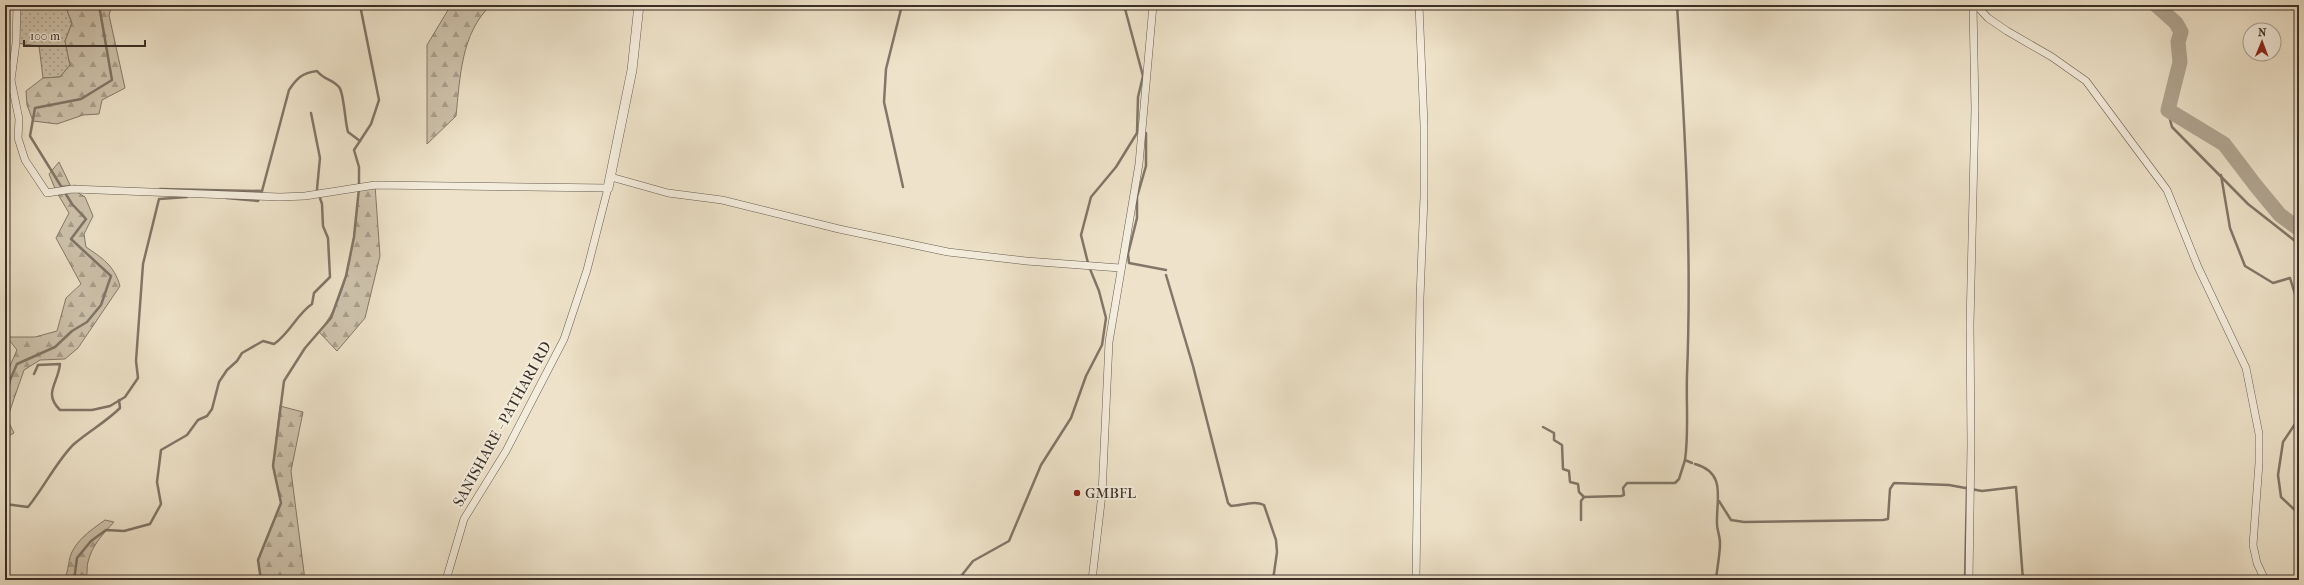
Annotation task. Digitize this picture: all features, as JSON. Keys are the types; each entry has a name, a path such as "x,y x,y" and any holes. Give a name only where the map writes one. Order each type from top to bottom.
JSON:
{"street":[{"path":"17,5 16,43 11,80 19,119 18,138 25,160 47,193 72,189 280,197 305,196 375,185 608,188 632,70 639,5"},
{"path":"1092,580 1102,494 1109,342 1120,268 1139,164 1153,5"},
{"path":"1416,580 1420,298 1424,197 1424,125 1419,5"},
{"path":"1969,580 1971,444 1970,325 1975,109 1975,5"},
{"path":"1975,5 1988,18 2007,31 2059,61 2086,81 2168,190 2198,267 2246,368 2259,434 2259,462 2253,545 2257,563 2264,580"},
{"path":"611,177 668,193 722,200 839,229 948,252 1033,262 1120,268"},
{"name":"SANISHARE - PATHARI RD","path":"446,580 464,519 506,451 564,339 587,270 608,188"}],"green space":[{"path":"17,5 65,5 72,23 65,41 70,65 60,77 43,78 39,46 16,43"},
{"path":"65,5 112,5 109,15 125,88 102,100 99,114 83,115 57,124 33,121 27,105 26,91 43,78 60,77 70,65 65,41 72,23"},
{"path":"451,5 491,5 481,16 473,29 468,42 461,72 456,116 427,144 427,45"},
{"path":"59,162 72,189 85,197 93,216 84,234 86,247 111,267 120,286 78,348 65,359 40,360 24,370 7,419 14,433 5,438 5,377 17,350 7,337 35,337 57,331 66,298 81,284 56,238 69,213 56,191 49,174"},
{"path":"375,185 380,256 365,318 337,351 319,332 330,317 338,300 349,264 353,245 359,188"},
{"path":"280,406 303,412 291,471 305,580 261,580 258,560 281,503 273,466"},
{"path":"105,520 114,522 98,540 92,550 88,562 86,578 84,580 64,580 71,553 76,545 88,533"}],"waterway":[{"path":"5,404 10,380 17,364 55,347 72,331 87,322 101,305 111,276 71,239 86,219 72,204 30,136 35,108 81,99 112,80 99,5"},
{"path":"261,580 258,560 281,503 273,466 284,381 305,348 331,318 346,276 354,237 359,188 359,167 354,150 371,124 379,100 360,5"},
{"path":"902,5 886,69 884,102 903,187"},
{"path":"1088,263 1081,235 1091,197 1116,167 1137,133 1138,97 1143,76 1124,5"},
{"path":"1677,5 1685,143 1689,282 1687,428 1685,460 1692,463"},
{"path":"2156,5 2176,23 2181,32 2178,42 2180,62 2168,110 2224,144 2280,215 2299,229"},
{"path":"160,189 262,191 289,90 300,77 307,73 317,71 339,87 341,90 348,132 360,141"},
{"path":"2168,112 2172,127 2248,204 2299,244"},
{"path":"74,580 77,558 91,541 106,530 124,531 150,524 161,504 157,482 161,450 187,435 198,420 207,416 212,409 219,382 242,353 263,341 274,344 280,340 302,313 312,304 314,293 330,277 328,238 323,226 322,204 317,189 320,158 311,113"},
{"path":"1146,133 1146,166 1137,197 1137,218 1128,254 1129,263 1166,270"},
{"path":"2221,175 2230,228 2245,266 2273,283 2290,278 2299,307"},
{"path":"62,187 75,186"},
{"path":"226,198 258,201 262,191"},
{"path":"34,374 38,365 60,364 52,393 55,404 60,410 92,410 110,406 125,397 138,378 136,361 143,264 159,199 187,197"},
{"path":"958,580 973,561 1009,541 1041,465 1071,418 1086,376 1102,345 1106,318 1099,291 1090,269"},
{"path":"1166,275 1193,366 1228,503 1231,506 1252,503 1264,505 1276,540 1277,552 1273,580"},
{"path":"5,504 28,507 68,450 120,408 119,400"},
{"path":"2299,418 2283,442 2278,475 2281,497 2299,514"},
{"path":"1543,427 1554,433 1554,440 1562,445 1563,469 1569,471 1570,482 1578,484 1579,492 1584,497 1621,496 1624,495 1623,488 1627,483 1675,483 1679,479 1685,460"},
{"path":"1695,464 1705,468 1712,474 1716,480 1718,488 1717,529 1720,538 1720,552 1716,580"},
{"path":"2299,465 2297,470 2299,514"},
{"path":"1719,501 1731,520 1744,522 1883,520 1888,519 1890,489 1894,483 1949,485 1982,491 2016,487 2023,580"},
{"path":"1965,580 1967,487"},
{"path":"1581,520 1581,501 1584,497"}],"place":[{"name":"GMBFL","path":"1077,493"}]}
